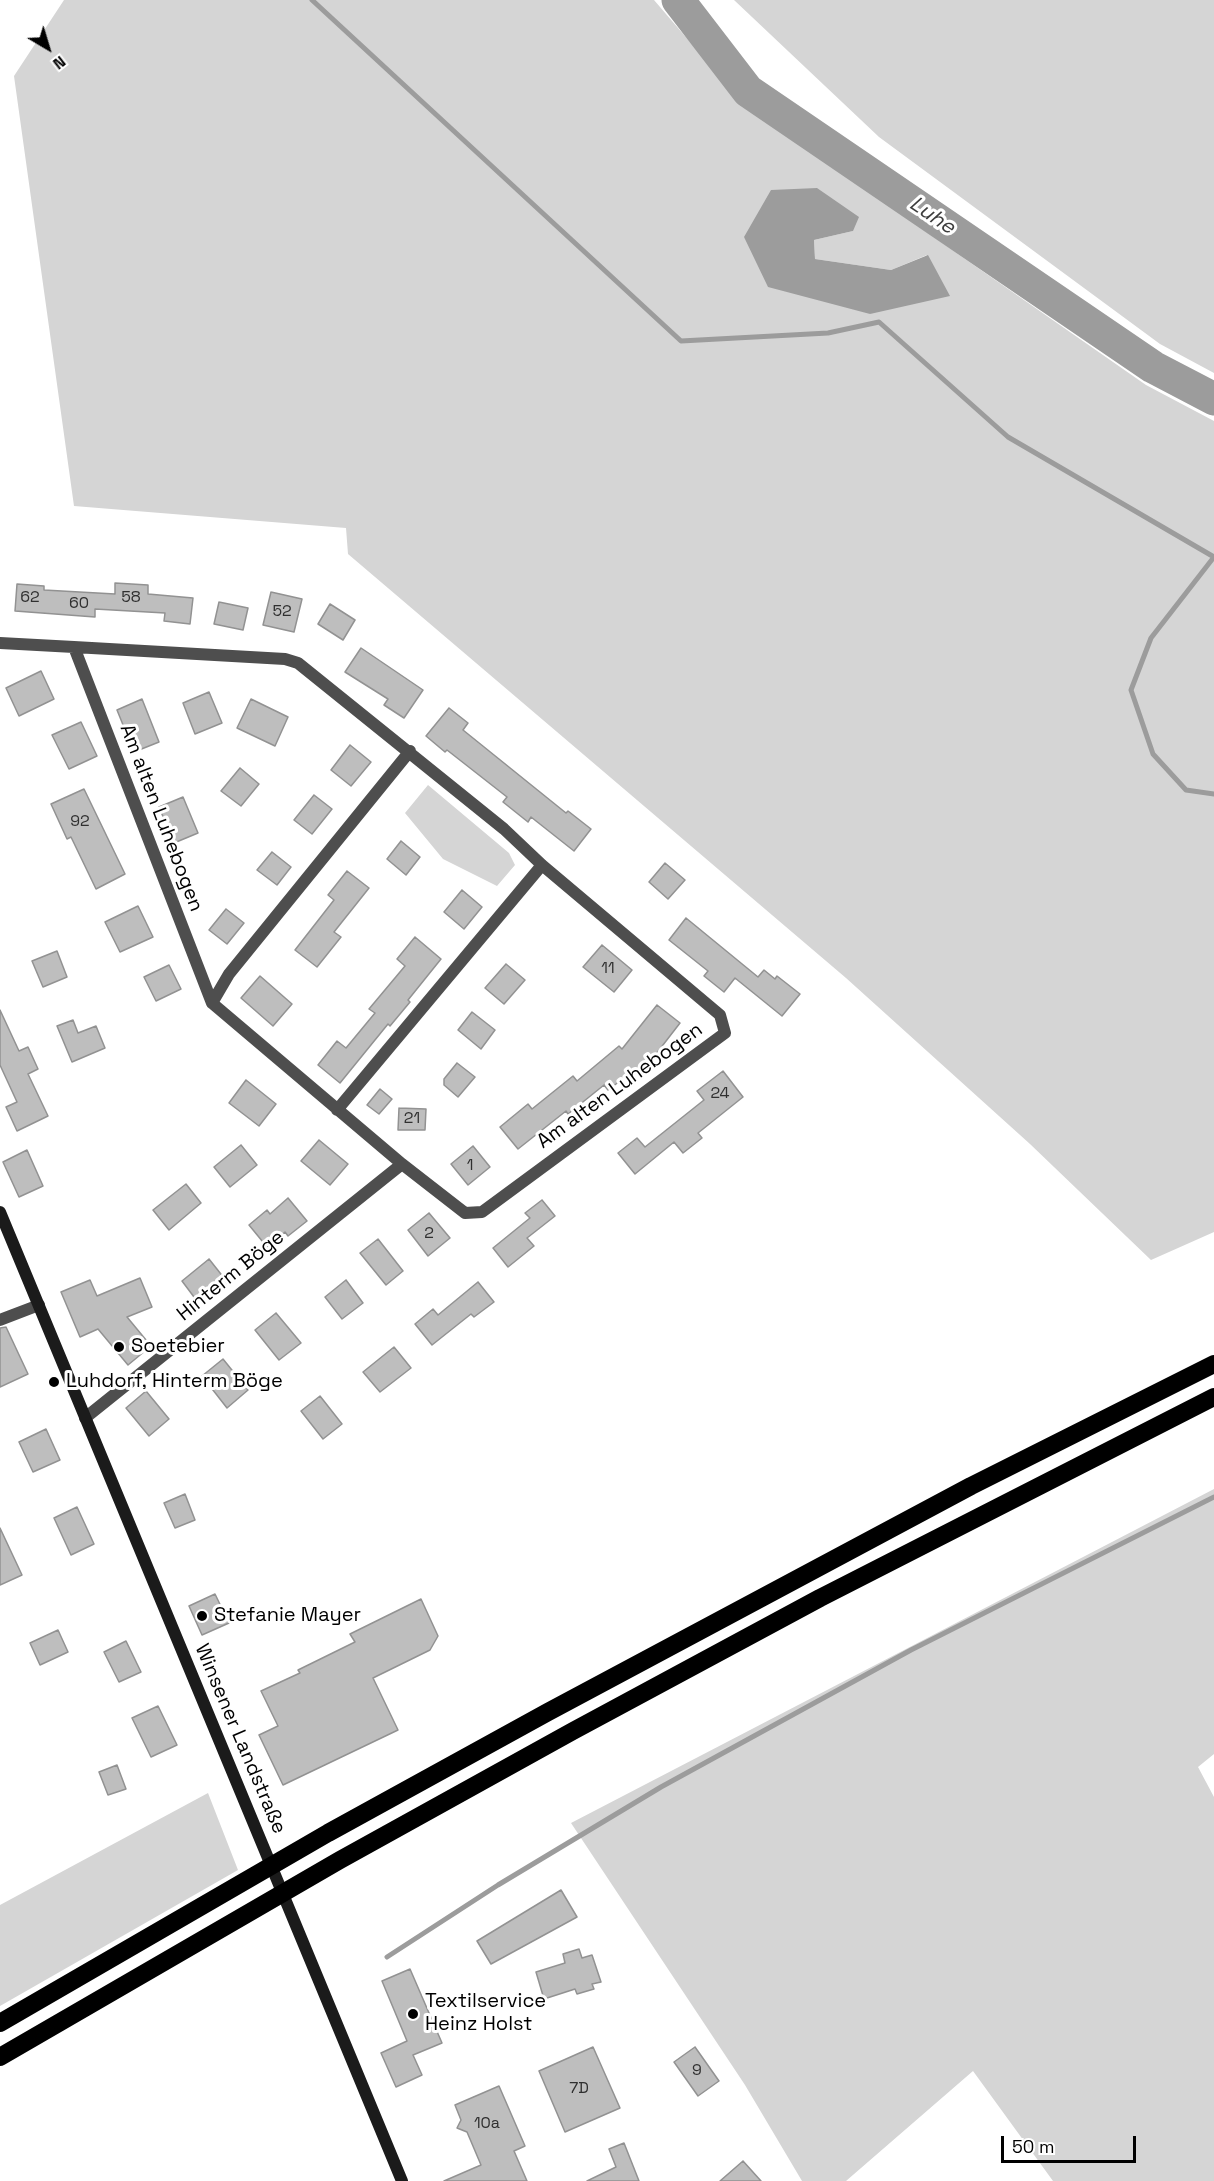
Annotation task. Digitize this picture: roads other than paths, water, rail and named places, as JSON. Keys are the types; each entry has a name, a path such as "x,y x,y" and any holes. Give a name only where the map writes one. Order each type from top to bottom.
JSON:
{"highway":[{"path":"0,2023 328,1833 816,1567 1059,1441 1214,1364"},
{"path":"0,2057 340,1860 573,1731 820,1598 1214,1397"}],"main road":[{"name":"Winsener Landstraße","path":"0,1212 402,2181"}],"street":[{"name":"Am alten Luhebogen","path":"0,643 74,647 285,659 298,663 504,829 542,865 720,1015 725,1033 482,1212 465,1213 402,1164 212,1003 74,647"},
{"path":"212,1003 229,974 410,751"},
{"path":"337,1110 542,865"},
{"name":"Hinterm Böge","path":"85,1418 402,1164"},
{"path":"0,1320 39,1305"}],"waterway":[{"path":"312,0 681,341 828,333 879,322 1008,437 1214,557 1151,638 1131,690 1153,754 1186,790 1214,794"},
{"name":"Luhe","path":"678,0 748,91 1153,367 1214,399"},
{"path":"387,1957 498,1885 661,1787 911,1650 1214,1497"}],"place":[{"name":"Soetebier","path":"119,1347"},
{"name":"Luhdorf, Hinterm Böge","path":"54,1382"},
{"name":"Stefanie Mayer","path":"202,1616"},
{"name":"Textilservice Heinz Holst","path":"413,2014"}]}
